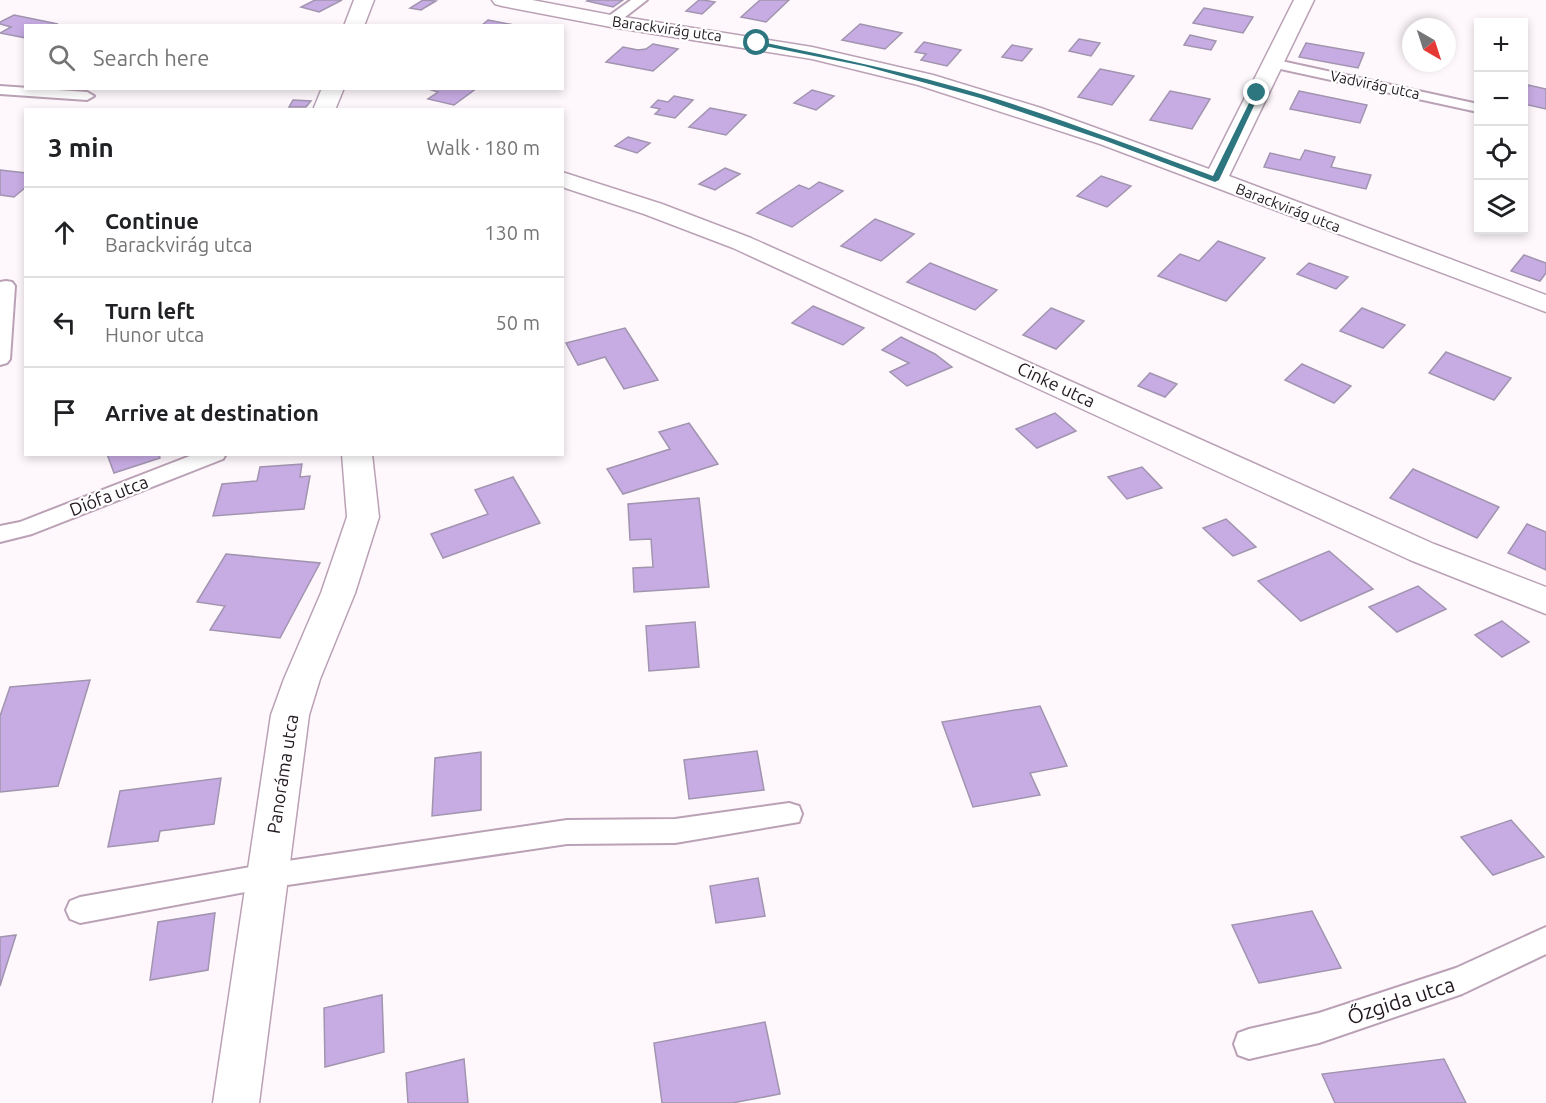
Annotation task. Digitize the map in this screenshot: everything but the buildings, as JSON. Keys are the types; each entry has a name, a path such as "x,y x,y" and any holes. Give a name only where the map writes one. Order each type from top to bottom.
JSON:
{"street":[{"path":"355,24 364,0"},
{"name":"Barackvirág utca","path":"502,0 611,21 779,47 924,80 1032,113 1546,304"},
{"path":"1215,180 1304,0"},
{"path":"325,108 332,90"},
{"name":"Cinke utca","path":"564,180 653,209 742,243 1422,552 1546,602"},
{"name":"Panoráma utca","path":"236,1103 290,716 302,679 338,593 363,517 357,456"}],"lane":[{"path":"611,21 640,0"},
{"name":"Vadvirág utca","path":"1272,63 1474,107"},
{"path":"0,90 87,96"},
{"path":"0,359 6,286"},
{"name":"Diófa utca","path":"0,534 24,529 211,456"},
{"path":"80,910 267,876 567,832 675,831 789,814"},
{"name":"Őzgida utca","path":"1249,1044 1319,1028 1462,980 1546,940"}],"route":[{"path":"757,43 864,65 982,97 1108,139 1215,180 1257,93"}]}
